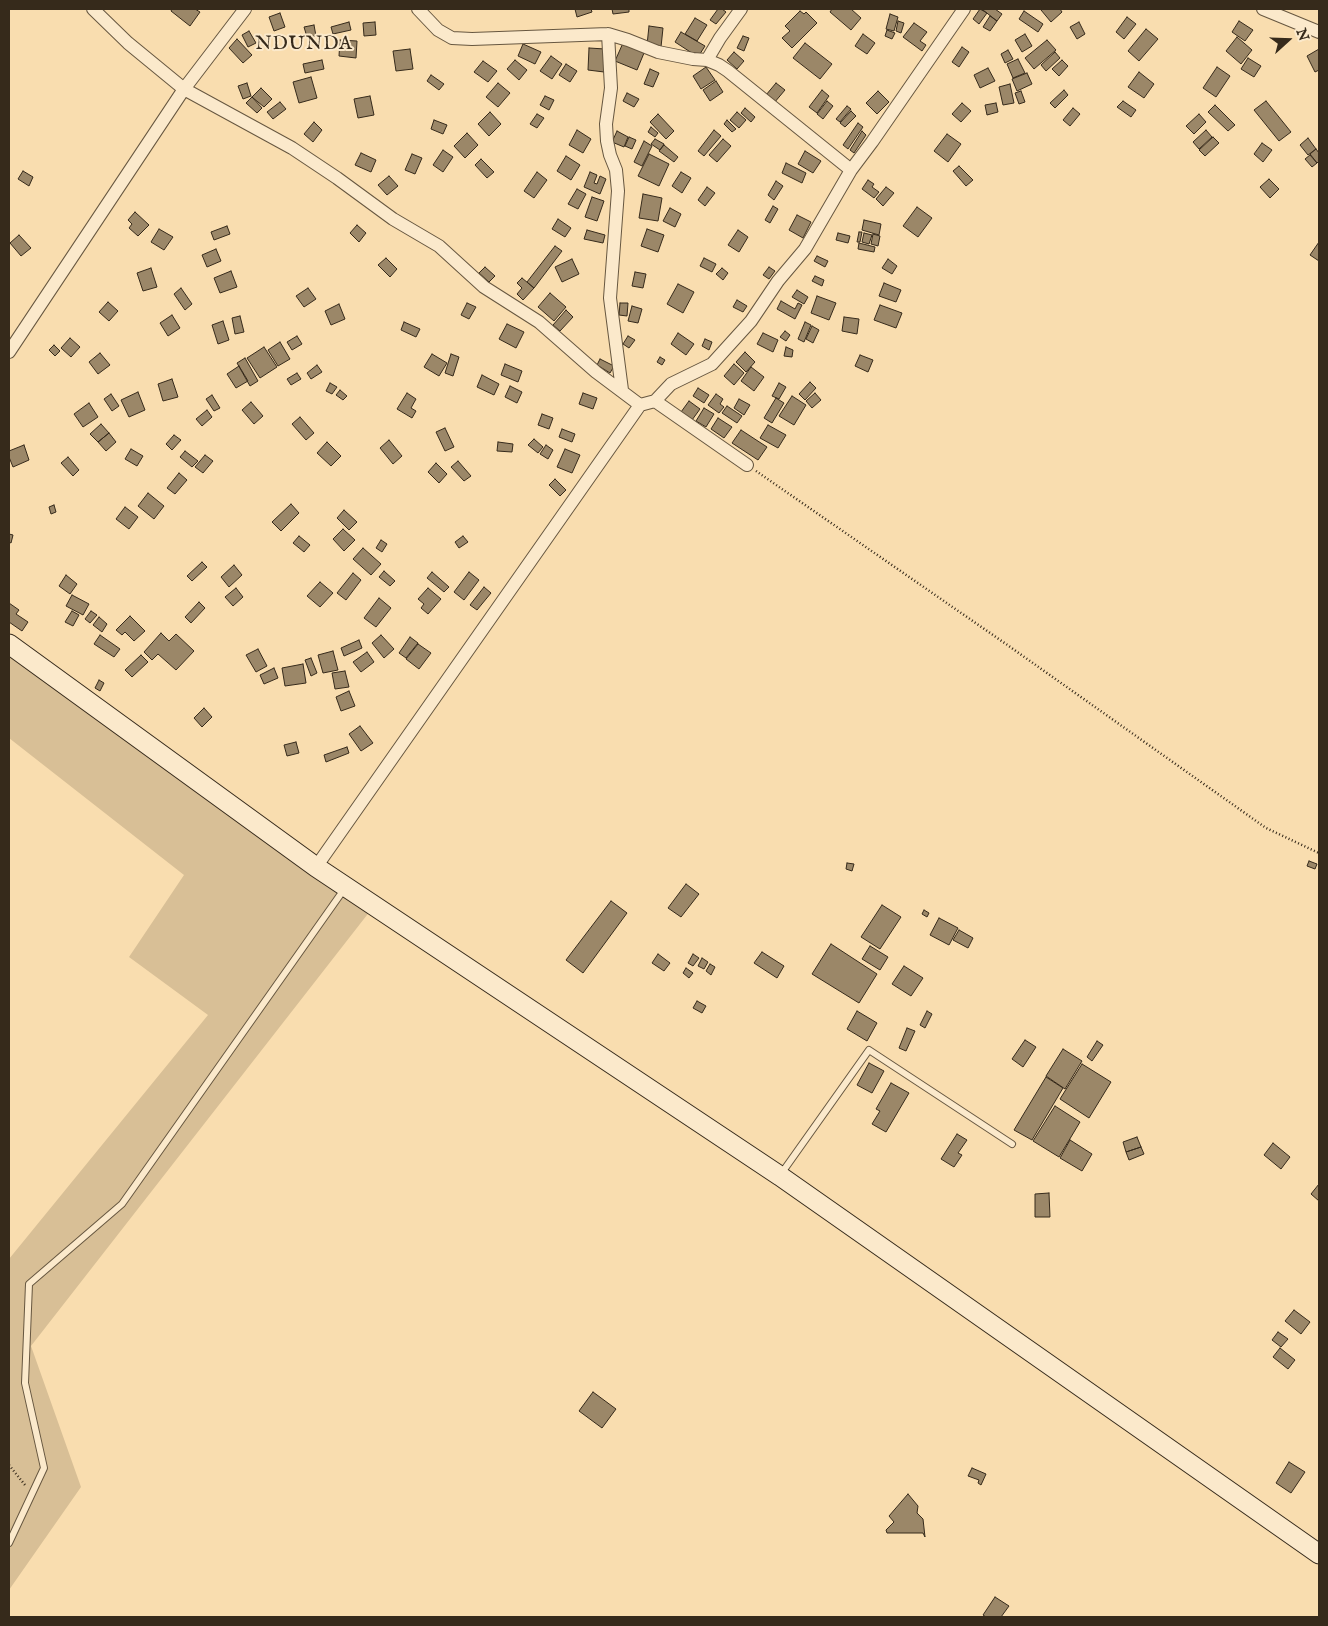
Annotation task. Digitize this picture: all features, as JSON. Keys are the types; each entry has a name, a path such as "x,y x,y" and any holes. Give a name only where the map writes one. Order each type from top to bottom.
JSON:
{"main road":[{"path":"9,644 316,867 780,1176 1319,1554"}],"street":[{"path":"93,9 128,42 184,89 292,148 338,178 393,219 439,246 484,287 539,322 596,372 640,405"},
{"path":"9,352 184,89 246,9"},
{"path":"418,9 438,30 452,38 472,39 608,34 658,52 693,60 707,60 728,71 850,170"},
{"path":"707,60 740,9"},
{"path":"316,867 640,405 655,401 671,384 712,364 751,321 778,281 805,249 850,170 872,142 964,9"},
{"path":"1263,9 1319,32"},
{"path":"608,34 611,88 606,124 607,141 610,156 616,170 618,191 610,298 622,390"},
{"path":"655,401 747,465"}],"lane":[{"path":"9,1544 44,1468 25,1383 29,1284 122,1204 346,887"},
{"path":"780,1176 869,1050 1012,1144"}],"path":[{"path":"747,465 1006,644 1266,828 1319,853"},
{"path":"9,1465 32,1494"}],"shaded area":[{"path":"9,653 374,906 31,1346 81,1487 9,1590 9,1259 208,1015 129,957 184,875 9,738"}],"building":[{"path":"172,9 195,9 200,12 190,26 171,11"},
{"path":"575,9 591,9 592,12 577,17"},
{"path":"612,9 629,9 629,12 613,14"},
{"path":"718,9 726,12 716,24 710,20"},
{"path":"832,9 851,9 861,18 851,30 830,12"},
{"path":"980,9 987,13 979,24 973,19"},
{"path":"984,9 995,9 1002,14 997,21"},
{"path":"1060,9 1062,12 1051,22 1041,10"},
{"path":"800,11 804,14 806,12 817,23 792,48 782,38 790,31 785,26"},
{"path":"1024,11 1043,24 1038,32 1019,19"},
{"path":"280,13 285,27 274,31 269,17"},
{"path":"890,14 898,17 894,31 886,29"},
{"path":"990,16 997,21 990,31 983,27"},
{"path":"1127,17 1136,24 1124,39 1116,32"},
{"path":"695,18 707,25 697,41 685,34"},
{"path":"898,21 904,23 901,33 896,31"},
{"path":"1239,21 1253,30 1245,41 1232,32"},
{"path":"349,22 351,30 333,34 331,27"},
{"path":"375,22 376,35 364,36 363,23"},
{"path":"1079,22 1085,34 1077,39 1070,27"},
{"path":"914,23 927,32 920,41 926,45 922,51 903,37"},
{"path":"314,25 316,36 307,37 304,27"},
{"path":"649,26 663,28 661,47 647,45"},
{"path":"1146,29 1158,39 1139,61 1128,51"},
{"path":"887,30 895,33 892,39 885,36"},
{"path":"249,31 256,43 248,47 242,35"},
{"path":"681,32 705,46 698,57 675,42"},
{"path":"863,34 875,43 867,54 855,46"},
{"path":"1025,34 1032,46 1022,52 1015,40"},
{"path":"743,36 749,38 744,51 737,48"},
{"path":"1237,37 1252,50 1241,64 1226,51"},
{"path":"237,39 252,55 243,63 229,48"},
{"path":"340,40 357,41 356,58 339,56"},
{"path":"1047,40 1056,50 1034,69 1025,58"},
{"path":"623,43 644,53 637,70 615,61"},
{"path":"805,43 832,64 820,79 793,58"},
{"path":"523,44 541,52 535,64 518,56"},
{"path":"962,47 969,52 959,67 952,62"},
{"path":"589,48 605,49 604,72 588,70"},
{"path":"410,49 413,69 396,71 393,51"},
{"path":"1319,49 1319,70 1315,72 1307,56"},
{"path":"1008,50 1013,59 1005,63 1001,54"},
{"path":"734,52 744,61 737,69 727,60"},
{"path":"1055,52 1060,58 1046,71 1041,65"},
{"path":"551,56 562,64 552,79 540,71"},
{"path":"1248,58 1261,66 1254,77 1241,69"},
{"path":"1018,59 1025,73 1013,78 1007,64"},
{"path":"322,60 324,69 305,73 303,64"},
{"path":"515,60 527,70 519,80 507,69"},
{"path":"1062,60 1068,66 1059,76 1052,69"},
{"path":"483,61 497,71 488,82 474,72"},
{"path":"566,64 577,71 570,82 559,75"},
{"path":"706,67 715,80 701,89 693,76"},
{"path":"1217,67 1230,76 1216,97 1203,88"},
{"path":"988,68 995,81 980,88 974,75"},
{"path":"650,69 659,73 653,87 644,84"},
{"path":"1139,72 1154,84 1144,98 1128,87"},
{"path":"1027,73 1032,84 1017,91 1012,79"},
{"path":"431,75 444,84 439,90 427,81"},
{"path":"311,77 317,98 299,103 293,82"},
{"path":"716,81 723,92 710,101 703,90"},
{"path":"247,83 251,96 243,99 238,86"},
{"path":"498,83 510,93 498,107 486,97"},
{"path":"776,83 785,90 774,103 766,95"},
{"path":"1010,84 1014,103 1003,105 999,87"},
{"path":"261,88 272,99 264,107 252,97"},
{"path":"822,90 829,96 817,113 809,107"},
{"path":"1064,90 1068,95 1055,108 1050,103"},
{"path":"878,91 889,102 877,114 866,103"},
{"path":"1021,91 1025,102 1019,104 1015,93"},
{"path":"627,93 639,99 634,107 623,101"},
{"path":"370,96 374,115 358,118 354,99"},
{"path":"545,96 554,100 549,110 540,105"},
{"path":"252,97 262,108 257,113 246,103"},
{"path":"827,101 833,106 823,119 817,114"},
{"path":"1123,101 1136,110 1131,117 1117,107"},
{"path":"1266,101 1291,132 1279,141 1254,110"},
{"path":"280,102 286,109 273,119 267,112"},
{"path":"962,103 971,111 961,122 952,114"},
{"path":"996,103 998,112 987,115 985,105"},
{"path":"1215,105 1235,125 1228,131 1208,112"},
{"path":"847,106 851,109 840,122 836,119"},
{"path":"745,108 755,117 751,122 741,113"},
{"path":"1073,108 1080,114 1070,126 1063,120"},
{"path":"851,111 856,116 845,127 840,123"},
{"path":"490,112 501,124 489,136 478,124"},
{"path":"737,112 746,120 739,128 730,120"},
{"path":"537,114 544,118 537,128 530,124"},
{"path":"658,114 674,131 666,139 650,122"},
{"path":"1199,114 1206,122 1194,134 1186,126"},
{"path":"434,120 447,125 443,134 431,129"},
{"path":"727,120 736,129 732,132 724,124"},
{"path":"314,122 322,130 313,142 304,134"},
{"path":"858,123 863,127 848,149 843,145"},
{"path":"651,127 658,133 655,137 648,132"},
{"path":"577,130 591,139 583,153 569,145"},
{"path":"714,130 721,136 704,156 698,151"},
{"path":"1206,130 1212,137 1199,149 1193,142"},
{"path":"617,131 628,137 624,147 612,142"},
{"path":"862,131 866,135 854,153 850,150"},
{"path":"467,133 478,145 465,158 454,146"},
{"path":"947,134 961,144 948,162 934,151"},
{"path":"629,137 636,140 632,149 625,146"},
{"path":"1213,137 1219,143 1205,156 1199,150"},
{"path":"1308,138 1316,149 1308,155 1300,145"},
{"path":"655,139 664,144 660,150 651,144"},
{"path":"723,139 731,146 717,162 709,155"},
{"path":"644,141 652,146 642,166 634,162"},
{"path":"1262,143 1272,150 1263,162 1254,154"},
{"path":"664,145 678,157 674,162 659,151"},
{"path":"1316,149 1319,153 1319,161 1317,163 1310,154"},
{"path":"443,150 453,157 443,172 433,165"},
{"path":"805,151 821,161 813,173 798,164"},
{"path":"361,153 376,160 371,172 355,165"},
{"path":"412,154 422,158 415,174 405,170"},
{"path":"649,154 669,164 659,186 638,176"},
{"path":"1310,155 1317,163 1312,167 1305,159"},
{"path":"566,156 580,165 571,180 557,171"},
{"path":"481,159 494,172 487,178 475,165"},
{"path":"786,163 806,173 802,183 782,173"},
{"path":"959,166 973,180 966,186 953,171"},
{"path":"23,171 33,177 29,186 18,179"},
{"path":"537,172 547,180 534,198 524,191"},
{"path":"590,172 597,175 594,183 597,184 600,176 606,179 600,194 584,187"},
{"path":"681,172 691,178 682,193 672,186"},
{"path":"389,176 398,186 387,195 378,185"},
{"path":"1269,179 1279,189 1270,198 1260,187"},
{"path":"868,180 874,184 872,187 879,192 874,198 862,189"},
{"path":"776,181 783,186 774,200 768,195"},
{"path":"707,187 715,193 705,206 698,200"},
{"path":"886,187 894,193 883,206 876,199"},
{"path":"577,189 586,194 578,209 568,204"},
{"path":"643,194 662,198 658,221 639,218"},
{"path":"592,197 604,201 597,221 585,217"},
{"path":"773,206 778,209 770,223 765,220"},
{"path":"917,207 932,218 918,237 903,226"},
{"path":"670,208 681,214 675,227 663,221"},
{"path":"135,212 149,225 138,236 129,228 132,224 128,220"},
{"path":"797,215 811,222 803,238 789,230"},
{"path":"558,219 571,228 565,237 552,229"},
{"path":"864,220 881,224 879,235 862,230"},
{"path":"357,225 366,233 359,242 350,233"},
{"path":"227,226 230,234 214,240 211,232"},
{"path":"159,229 173,237 164,250 151,242"},
{"path":"647,229 664,235 658,252 641,246"},
{"path":"587,230 605,235 603,243 584,239"},
{"path":"738,230 748,237 739,252 728,245"},
{"path":"859,232 862,232 860,242 857,242"},
{"path":"838,233 850,236 848,243 836,240"},
{"path":"864,233 872,235 869,244 862,242"},
{"path":"873,234 880,236 878,246 871,244"},
{"path":"19,235 31,248 21,256 10,243"},
{"path":"1319,242 1319,261 1310,255"},
{"path":"859,243 875,247 874,252 858,249"},
{"path":"555,246 562,251 534,288 527,282"},
{"path":"216,249 221,261 207,267 202,255"},
{"path":"817,256 828,261 825,267 814,261"},
{"path":"386,258 397,269 390,277 378,265"},
{"path":"704,258 716,264 712,272 700,266"},
{"path":"572,259 579,274 562,282 555,267"},
{"path":"888,259 897,266 892,274 882,268"},
{"path":"485,267 495,276 489,282 479,273"},
{"path":"769,267 775,271 769,279 763,275"},
{"path":"151,268 157,287 143,291 137,273"},
{"path":"722,268 728,273 723,280 716,274"},
{"path":"231,271 237,287 220,293 214,278"},
{"path":"635,272 646,274 643,288 632,286"},
{"path":"815,276 824,280 822,286 812,281"},
{"path":"522,278 534,288 523,300 517,294 522,288 517,283"},
{"path":"884,283 901,290 896,302 879,296"},
{"path":"678,284 694,292 683,313 667,304"},
{"path":"181,288 192,304 185,310 174,294"},
{"path":"308,288 316,299 304,307 296,296"},
{"path":"797,290 808,297 804,304 792,297"},
{"path":"550,293 566,307 554,321 538,307"},
{"path":"817,296 836,303 829,320 811,313"},
{"path":"737,300 747,306 743,312 733,307"},
{"path":"781,301 795,309 798,303 802,305 795,319 777,309"},
{"path":"108,302 118,311 109,321 99,312"},
{"path":"467,303 476,307 469,319 461,315"},
{"path":"620,303 628,303 627,316 619,315"},
{"path":"339,304 345,319 331,325 325,311"},
{"path":"880,305 902,313 896,328 874,320"},
{"path":"632,306 642,309 638,323 628,321"},
{"path":"566,310 573,317 560,331 553,325"},
{"path":"172,315 180,328 168,336 160,323"},
{"path":"240,316 244,332 235,334 232,318"},
{"path":"844,317 859,319 857,334 842,331"},
{"path":"223,321 229,340 218,344 212,325"},
{"path":"404,322 420,329 416,337 401,330"},
{"path":"805,322 811,325 804,342 798,339"},
{"path":"507,324 524,332 516,348 499,339"},
{"path":"812,326 819,330 813,343 806,339"},
{"path":"785,331 790,335 786,341 780,337"},
{"path":"678,333 694,344 686,355 671,344"},
{"path":"763,333 778,340 773,352 757,344"},
{"path":"297,336 302,344 292,350 287,342"},
{"path":"628,336 635,340 629,348 623,344"},
{"path":"70,338 80,347 71,357 61,348"},
{"path":"705,339 712,342 709,350 702,346"},
{"path":"280,342 290,359 278,366 268,350"},
{"path":"54,345 60,351 55,356 49,350"},
{"path":"264,347 277,367 260,378 247,358"},
{"path":"786,347 793,350 792,357 784,356"},
{"path":"745,352 755,362 746,372 736,362"},
{"path":"100,353 110,365 98,374 89,362"},
{"path":"432,354 447,363 439,376 424,367"},
{"path":"451,354 459,357 453,376 445,373"},
{"path":"860,355 873,360 868,372 855,366"},
{"path":"660,357 665,360 662,365 657,362"},
{"path":"245,358 258,381 250,386 237,363"},
{"path":"600,359 614,366 610,373 597,365"},
{"path":"505,364 522,371 518,382 501,375"},
{"path":"734,364 744,373 734,385 724,376"},
{"path":"317,365 322,372 311,379 307,373"},
{"path":"239,366 248,381 236,388 227,374"},
{"path":"751,367 764,377 754,391 741,381"},
{"path":"297,373 301,379 291,385 287,379"},
{"path":"482,375 499,384 494,395 477,387"},
{"path":"172,379 178,397 163,401 158,384"},
{"path":"810,382 816,388 805,400 799,394"},
{"path":"330,383 337,387 332,394 326,391"},
{"path":"779,383 786,387 779,399 772,396"},
{"path":"510,386 522,392 517,403 505,397"},
{"path":"698,388 709,395 704,403 693,396"},
{"path":"340,390 347,396 343,400 336,395"},
{"path":"138,392 145,410 129,417 121,400"},
{"path":"407,393 416,399 411,408 416,411 412,418 397,409"},
{"path":"583,393 597,398 593,409 579,404"},
{"path":"815,393 821,400 812,408 806,401"},
{"path":"111,394 119,406 112,411 104,399"},
{"path":"716,394 723,399 720,404 724,407 719,413 708,405"},
{"path":"212,395 220,408 214,411 206,399"},
{"path":"792,396 806,405 794,425 779,416"},
{"path":"776,398 784,403 772,423 764,418"},
{"path":"739,399 750,405 744,415 734,408"},
{"path":"689,401 700,409 692,420 681,412"},
{"path":"251,402 263,416 254,424 242,410"},
{"path":"89,403 98,417 83,427 74,414"},
{"path":"727,406 742,416 737,423 722,413"},
{"path":"704,408 714,414 706,427 696,421"},
{"path":"207,410 212,417 202,426 196,419"},
{"path":"542,414 553,418 549,429 538,425"},
{"path":"300,417 314,433 306,440 292,424"},
{"path":"718,418 732,427 724,438 711,429"},
{"path":"101,424 109,433 98,442 90,434"},
{"path":"768,425 786,435 778,448 760,438"},
{"path":"445,428 454,447 445,451 436,432"},
{"path":"562,429 575,434 572,442 559,437"},
{"path":"741,430 767,447 758,460 732,443"},
{"path":"109,433 116,442 106,451 98,442"},
{"path":"174,435 181,440 172,450 166,444"},
{"path":"534,439 543,447 538,453 528,445"},
{"path":"389,440 402,456 393,464 380,448"},
{"path":"327,442 341,456 331,466 317,453"},
{"path":"498,442 513,444 512,452 497,451"},
{"path":"24,445 29,460 13,467 9,451"},
{"path":"546,445 553,450 548,459 540,454"},
{"path":"131,449 143,456 137,466 125,459"},
{"path":"565,449 580,455 572,473 557,467"},
{"path":"185,451 198,461 192,467 180,457"},
{"path":"205,455 213,461 203,473 195,467"},
{"path":"68,457 79,470 73,476 61,463"},
{"path":"458,461 471,476 464,481 451,467"},
{"path":"436,463 447,474 439,483 428,472"},
{"path":"179,473 187,480 175,494 167,488"},
{"path":"555,479 566,490 560,496 549,485"},
{"path":"148,493 164,506 154,519 138,506"},
{"path":"291,504 299,513 281,531 272,522"},
{"path":"54,505 56,512 51,514 49,507"},
{"path":"125,507 138,517 129,529 116,519"},
{"path":"344,510 357,522 349,530 337,518"},
{"path":"343,529 355,540 344,551 333,539"},
{"path":"9,534 13,535 11,543 9,542"},
{"path":"299,536 310,545 304,552 293,543"},
{"path":"463,536 468,542 459,548 455,542"},
{"path":"381,540 387,544 382,552 376,548"},
{"path":"363,548 381,564 371,575 353,559"},
{"path":"202,562 207,567 192,581 187,576"},
{"path":"234,565 242,575 229,587 221,577"},
{"path":"384,571 395,581 390,586 379,577"},
{"path":"432,572 449,587 444,592 427,578"},
{"path":"469,572 479,580 464,600 454,592"},
{"path":"353,573 361,580 346,600 337,593"},
{"path":"66,575 77,584 70,594 59,586"},
{"path":"320,582 333,593 320,607 307,596"},
{"path":"484,587 491,593 477,610 470,605"},
{"path":"236,588 243,597 233,606 225,597"},
{"path":"428,588 441,599 428,614 421,608 424,604 418,599"},
{"path":"72,595 89,604 83,615 66,606"},
{"path":"379,598 391,608 376,627 364,618"},
{"path":"199,602 205,608 191,623 185,617"},
{"path":"9,603 19,610 16,614 28,622 22,631 9,622"},
{"path":"72,611 79,615 73,626 65,622"},
{"path":"91,611 97,615 90,623 85,619"},
{"path":"130,616 145,631 134,641 125,632 122,635 116,630"},
{"path":"99,617 107,624 102,632 93,625"},
{"path":"161,633 169,641 176,634 194,651 176,670 158,654 152,660 144,652"},
{"path":"100,635 120,649 114,657 94,644"},
{"path":"381,635 394,649 384,658 372,643"},
{"path":"410,637 418,643 406,658 399,653"},
{"path":"359,640 362,648 344,656 341,648"},
{"path":"418,644 431,653 419,669 406,659"},
{"path":"258,649 267,666 256,672 246,655"},
{"path":"333,651 338,670 323,673 318,655"},
{"path":"367,652 374,662 361,672 353,662"},
{"path":"141,655 148,662 132,677 125,670"},
{"path":"311,658 317,673 311,676 305,660"},
{"path":"303,664 306,683 285,686 282,668"},
{"path":"274,668 278,678 264,684 260,675"},
{"path":"345,671 349,687 335,689 332,673"},
{"path":"99,680 104,683 100,691 95,688"},
{"path":"349,691 355,706 341,711 336,697"},
{"path":"204,708 212,717 202,727 194,718"},
{"path":"360,726 373,743 361,751 349,734"},
{"path":"296,742 299,753 287,756 284,745"},
{"path":"347,747 349,753 326,762 324,755"},
{"path":"1309,861 1317,864 1315,869 1307,866"},
{"path":"847,863 854,864 852,871 846,869"},
{"path":"686,884 699,894 681,917 668,908"},
{"path":"611,901 627,913 583,973 566,960"},
{"path":"882,905 901,917 880,949 861,937"},
{"path":"924,910 929,913 927,917 922,914"},
{"path":"939,918 958,928 949,945 930,935"},
{"path":"959,930 973,938 968,948 953,940"},
{"path":"831,944 877,974 859,1003 812,974"},
{"path":"870,946 888,957 880,970 862,959"},
{"path":"762,952 784,966 777,978 754,963"},
{"path":"658,954 670,963 664,971 652,963"},
{"path":"693,954 699,958 693,966 688,963"},
{"path":"702,958 708,962 704,969 698,966"},
{"path":"710,964 715,967 711,975 706,971"},
{"path":"904,966 923,978 911,996 892,984"},
{"path":"686,968 693,973 689,978 683,973"},
{"path":"697,1001 706,1006 702,1013 693,1008"},
{"path":"857,1011 877,1023 867,1041 847,1029"},
{"path":"927,1011 932,1014 925,1028 920,1025"},
{"path":"907,1028 915,1031 906,1051 899,1048"},
{"path":"1025,1040 1036,1047 1023,1067 1012,1059"},
{"path":"1097,1041 1103,1045 1092,1061 1087,1057"},
{"path":"1063,1049 1082,1061 1065,1089 1046,1076"},
{"path":"869,1063 884,1071 872,1093 857,1085"},
{"path":"1082,1064 1111,1082 1089,1118 1060,1099"},
{"path":"1046,1077 1063,1088 1032,1140 1014,1130"},
{"path":"891,1083 909,1093 886,1132 872,1124 880,1111 876,1109"},
{"path":"1055,1106 1080,1122 1059,1157 1033,1141"},
{"path":"957,1134 967,1140 958,1153 962,1155 954,1167 941,1159"},
{"path":"1137,1137 1141,1147 1126,1152 1123,1142"},
{"path":"1070,1140 1092,1154 1082,1171 1060,1158"},
{"path":"1273,1143 1290,1157 1281,1169 1264,1155"},
{"path":"1141,1147 1144,1154 1129,1160 1126,1152"},
{"path":"1319,1184 1319,1201 1311,1194"},
{"path":"1049,1193 1050,1217 1035,1217 1035,1194"},
{"path":"1294,1310 1310,1322 1301,1334 1285,1321"},
{"path":"1278,1332 1288,1339 1281,1347 1272,1340"},
{"path":"1280,1348 1295,1360 1288,1369 1273,1357"},
{"path":"593,1392 616,1409 602,1428 579,1411"},
{"path":"1289,1462 1305,1472 1291,1493 1276,1483"},
{"path":"972,1468 986,1474 981,1485 978,1483 979,1480 968,1476"},
{"path":"908,1494 918,1506 917,1513 923,1519 925,1537 923,1533 887,1533 886,1530 894,1522 889,1516"},
{"path":"995,1597 1009,1606 1001,1617 986,1617 983,1615"}],"district":[{"name":"NDUNDA","path":"304,45"}]}
